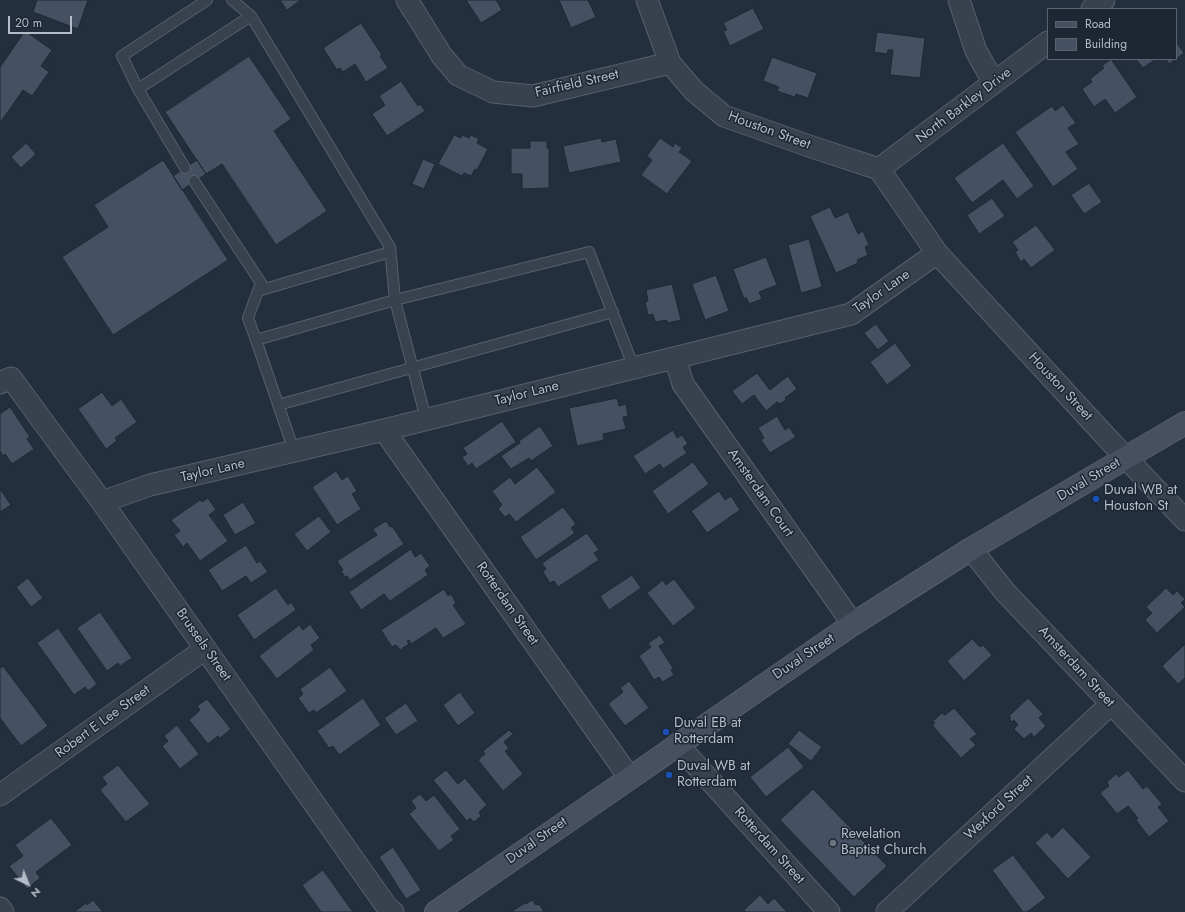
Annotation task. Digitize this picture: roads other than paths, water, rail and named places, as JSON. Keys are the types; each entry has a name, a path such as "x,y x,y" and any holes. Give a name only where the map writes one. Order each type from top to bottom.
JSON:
{"street":[{"name":"Fairfield Street","path":"407,0 442,56 458,75 493,92 533,96 670,63"},
{"name":"Houston Street","path":"647,0 670,63 694,91 724,116 879,169 937,253 1185,520"},
{"path":"959,0 976,52 994,83"},
{"path":"1093,8 1104,0"},
{"name":"North Barkley Drive","path":"879,169 1047,43"},
{"name":"Taylor Lane","path":"102,502 150,486 384,430 851,314 937,253"},
{"name":"Amsterdam Court","path":"675,358 683,384 853,624"},
{"name":"Brussels Street","path":"6,381 102,502 387,908 393,912"},
{"name":"Duval Street","path":"436,912 677,744 853,624 972,549 1185,423"},
{"name":"Rotterdam Street","path":"384,430 630,777"},
{"name":"Amsterdam Street","path":"972,549 1005,592 1185,782"},
{"name":"Robert E Lee Street","path":"0,795 205,649"},
{"name":"Wexford Street","path":"887,912 1111,704"},
{"name":"Rotterdam Street","path":"677,744 829,912"},
{"path":"0,908 3,912"}],"lane":[{"path":"185,168 138,89 122,56 207,0"},
{"path":"232,0 251,16 390,247 395,300 426,419"},
{"path":"138,89 251,16"},
{"path":"194,181 261,283 248,318 294,451"},
{"path":"258,291 390,252"},
{"path":"256,340 395,300 589,252 634,368"},
{"path":"278,405 613,312"}],"place":[{"name":"Duval WB at Houston St","path":"1096,499"},
{"name":"Duval EB at Rotterdam","path":"666,732"},
{"name":"Duval WB at Rotterdam","path":"669,775"},
{"name":"Revelation Baptist Church","path":"833,843"}]}
